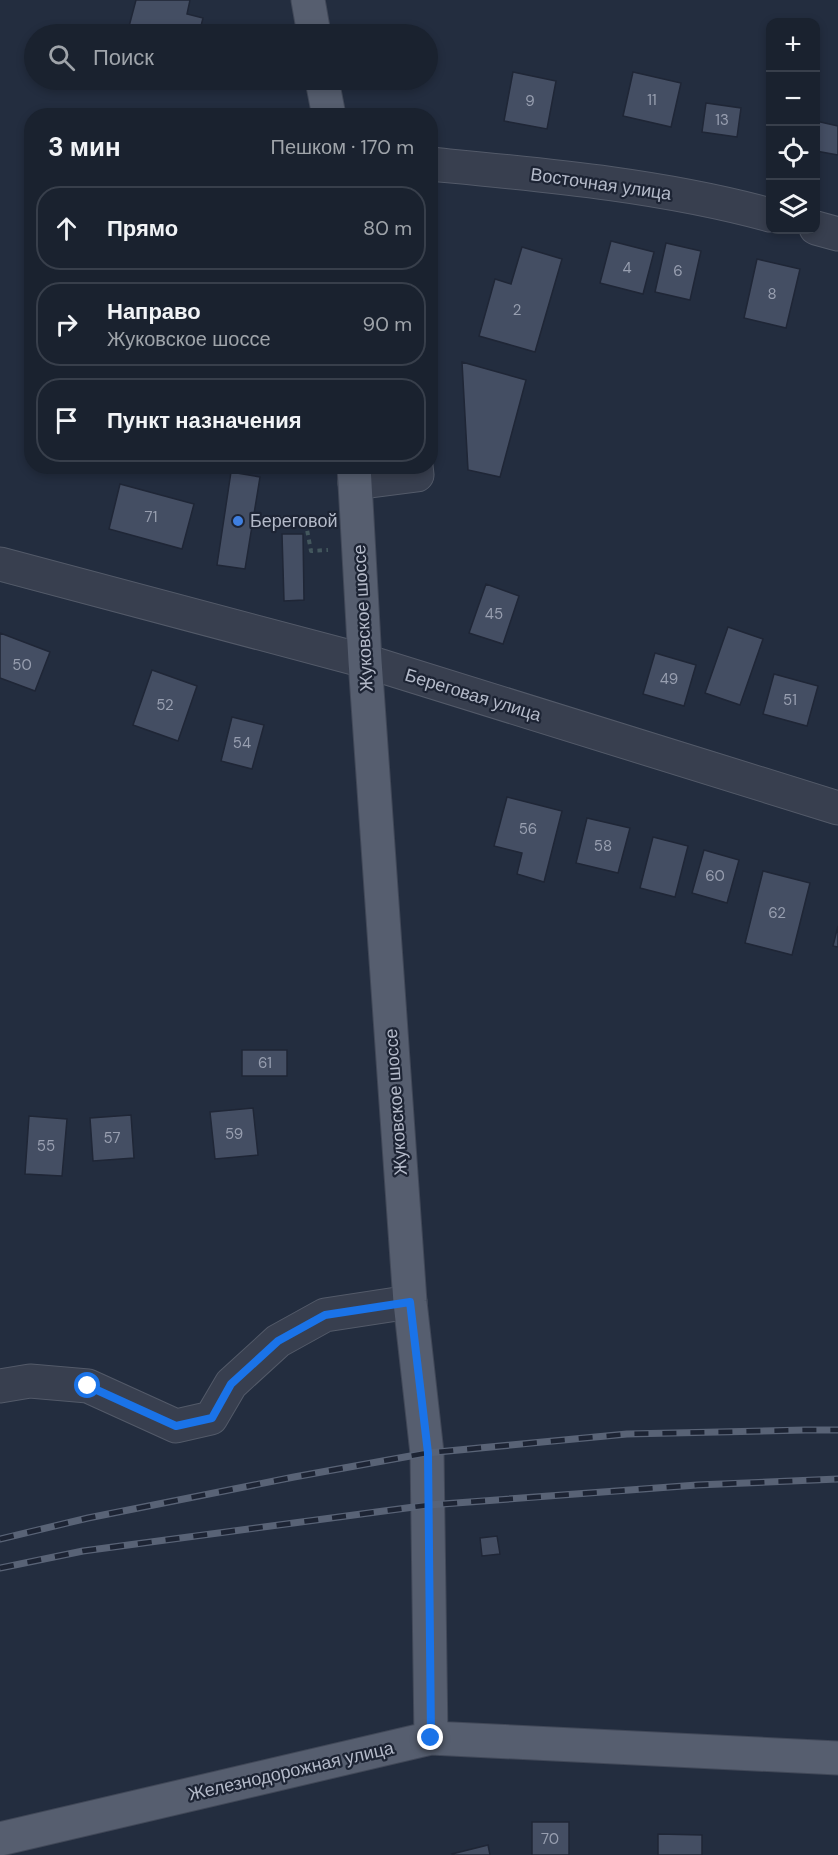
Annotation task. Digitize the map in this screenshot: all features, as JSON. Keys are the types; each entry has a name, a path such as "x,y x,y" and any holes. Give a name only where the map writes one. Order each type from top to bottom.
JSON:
{"main road":[{"path":"308,0 312,24"},
{"path":"324,90 327,108"},
{"name":"Жуковское шоссе","path":"354,475 410,1302 428,1453 431,1738"},
{"name":"Железнодорожная улица","path":"0,1839 431,1738 838,1758"}],"street":[{"name":"Восточная улица","path":"438,165 588,179 736,206 766,214"},
{"path":"820,229 838,234"},
{"path":"354,475 417,474"},
{"name":"Береговая улица","path":"0,564 365,661 838,808"},
{"path":"0,1386 30,1381 88,1386 176,1426 212,1418 231,1384 278,1341 325,1315 410,1302"}],"building":[{"path":"136,0 190,0 187,14 203,18 202,24 130,24"},
{"path":"513,72 556,81 547,129 504,121"},
{"path":"633,72 681,83 671,127 623,116"},
{"path":"706,103 741,108 737,137 702,132"},
{"path":"820,122 838,126 838,155 820,152"},
{"path":"611,241 654,252 643,294 600,283"},
{"path":"666,243 701,251 690,300 655,292"},
{"path":"522,247 562,259 535,352 479,336 495,279 511,284"},
{"path":"757,259 800,269 786,328 744,318"},
{"path":"462,362 526,380 500,477 468,470"},
{"name":"Береговой","path":"231,474 260,477 245,569 217,565"},
{"path":"120,484 194,504 182,549 109,529"},
{"path":"282,534 303,534 304,600 284,601"},
{"path":"486,584 519,596 503,644 469,633"},
{"path":"728,627 763,639 740,705 705,693"},
{"path":"0,633 50,652 35,691 0,678"},
{"path":"655,653 696,665 684,706 643,694"},
{"path":"152,670 197,686 178,741 133,725"},
{"path":"774,674 818,686 807,726 763,714"},
{"path":"232,717 264,725 252,769 221,761"},
{"path":"507,797 562,811 544,882 517,874 522,853 494,846"},
{"path":"587,818 630,828 618,873 576,863"},
{"path":"653,837 688,846 675,897 640,888"},
{"path":"704,850 739,860 727,903 692,893"},
{"path":"763,871 810,883 792,955 745,943"},
{"path":"838,926 838,947 833,946"},
{"path":"242,1050 287,1050 287,1076 242,1076"},
{"path":"253,1108 258,1155 215,1159 210,1112"},
{"path":"131,1115 134,1158 93,1161 90,1118"},
{"path":"29,1116 67,1119 62,1176 25,1174"},
{"path":"497,1536 500,1554 482,1556 480,1538"},
{"path":"532,1822 569,1822 569,1855 532,1855"},
{"path":"658,1834 702,1835 702,1855 658,1855"},
{"path":"488,1845 490,1855 452,1854"}],"railway":[{"path":"0,1539 88,1518 427,1453 627,1434 838,1430"},
{"path":"0,1568 83,1551 429,1505 697,1485 838,1479"}],"place":[{"name":"Береговой","path":"238,521"}],"route":[{"path":"88,1386 176,1426 212,1418 231,1384 278,1341 325,1315 410,1302 428,1453 431,1738"}]}
